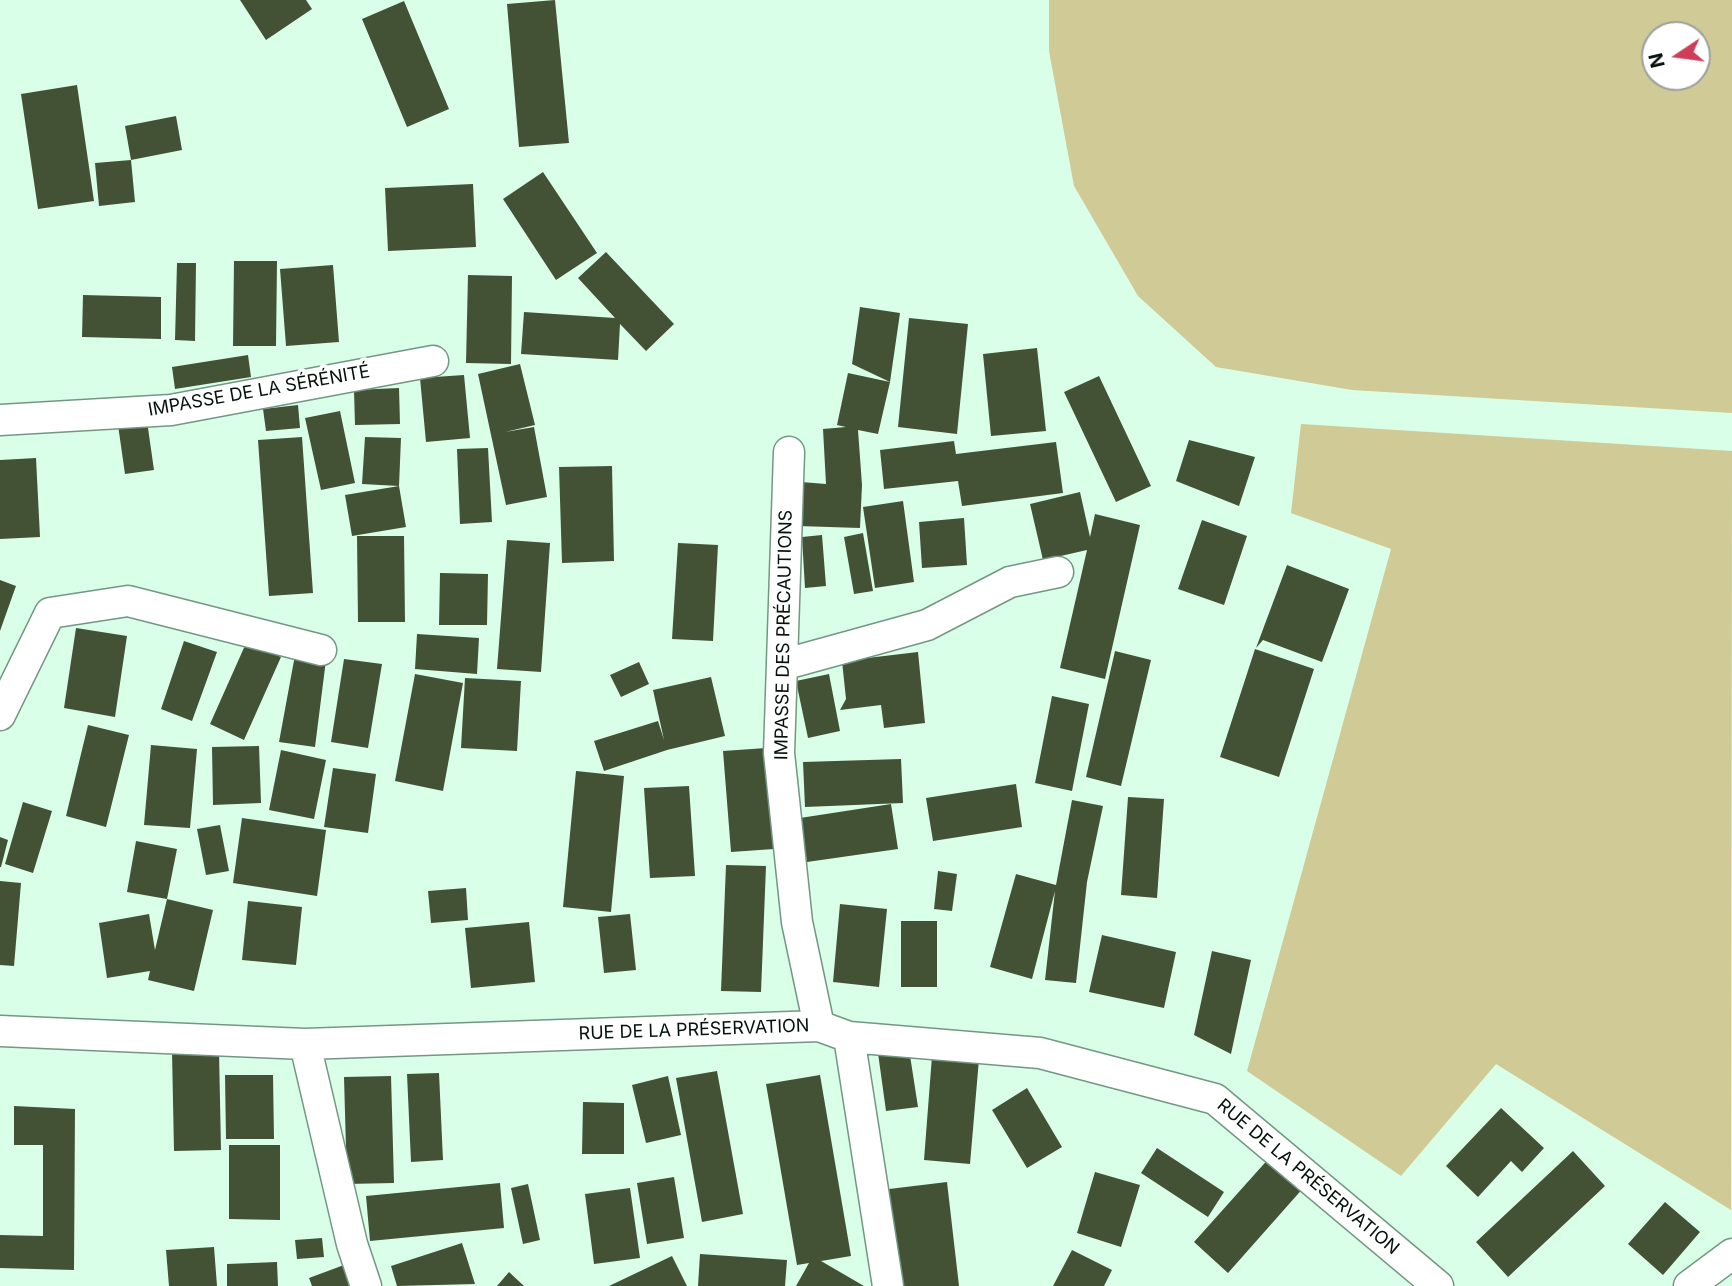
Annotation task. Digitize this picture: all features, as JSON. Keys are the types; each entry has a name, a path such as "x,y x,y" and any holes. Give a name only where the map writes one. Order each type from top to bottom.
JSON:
{"street":[{"name":"IMPASSE DE LA SÉRÉNITÉ","path":"0,420 171,410 433,361"},
{"name":"IMPASSE DES PRÉCAUTIONS","path":"789,452 779,753 797,922 819,1026"},
{"path":"782,665 927,625 1010,582 1058,572"},
{"path":"0,715 50,613 128,601 321,650"},
{"name":"RUE DE LA PRÉSERVATION","path":"0,1031 305,1044 819,1026 849,1037 1040,1053 1215,1099 1438,1286"},
{"path":"849,1037 888,1286"},
{"path":"305,1044 352,1244 366,1286"},
{"path":"1689,1286 1732,1254"}],"shaded area":[{"path":"1049,0 1732,0 1732,413 1352,390 1216,367 1138,296 1074,186 1049,51"},
{"path":"1301,424 1732,451 1731,1210 1496,1064 1401,1176 1247,1071 1391,549 1291,513"}],"building":[{"path":"240,0 306,0 312,9 266,40"},
{"path":"555,0 569,143 519,147 507,4"},
{"path":"404,1 449,109 407,127 362,19"},
{"path":"77,85 94,201 38,209 21,94"},
{"path":"176,116 182,150 131,160 125,126"},
{"path":"131,160 135,202 99,206 95,163"},
{"path":"543,172 597,253 556,280 503,199"},
{"path":"473,184 476,247 388,251 385,188"},
{"path":"606,252 674,324 646,351 620,324 618,360 521,354 524,312 615,318 578,278"},
{"path":"234,261 277,261 276,346 233,346"},
{"path":"177,263 196,263 195,341 175,340"},
{"path":"333,265 339,342 286,346 280,269"},
{"path":"468,275 512,276 511,364 466,363"},
{"path":"83,295 161,297 161,339 82,337"},
{"path":"860,307 900,313 890,382 852,364"},
{"path":"909,318 968,324 957,434 898,427"},
{"path":"1037,348 1046,431 991,436 983,354"},
{"path":"248,355 251,377 175,389 172,367"},
{"path":"520,364 535,425 505,432 534,427 547,497 506,505 478,374"},
{"path":"848,373 890,382 878,434 858,430 862,485 860,528 798,526 801,482 826,484 823,429 846,427 837,425"},
{"path":"464,375 470,438 426,442 420,378"},
{"path":"1099,376 1151,486 1116,502 1064,392"},
{"path":"399,388 400,424 355,425 354,390"},
{"path":"298,405 300,428 266,431 263,409"},
{"path":"340,411 355,483 321,490 305,418"},
{"path":"147,421 154,470 125,474 118,425"},
{"path":"302,437 313,593 269,596 258,440"},
{"path":"365,437 401,438 399,486 362,484"},
{"path":"1189,440 1255,457 1239,506 1176,481"},
{"path":"954,441 956,454 1056,442 1063,493 962,506 958,481 884,489 880,450"},
{"path":"488,448 492,522 460,524 457,449"},
{"path":"36,458 40,537 0,539 0,460"},
{"path":"612,466 614,561 562,563 559,467"},
{"path":"399,486 406,527 352,536 345,495"},
{"path":"1080,492 1090,537 1095,514 1140,525 1105,679 1060,668 1087,550 1043,560 1030,504"},
{"path":"903,501 914,582 875,588 863,507"},
{"path":"964,518 967,565 922,568 919,522"},
{"path":"1202,520 1247,536 1224,605 1178,589"},
{"path":"863,533 873,591 854,594 844,537"},
{"path":"822,535 826,586 805,588 802,537"},
{"path":"357,536 404,536 405,622 358,622"},
{"path":"507,540 550,543 541,672 497,669"},
{"path":"678,543 718,545 713,641 672,639"},
{"path":"1287,565 1349,589 1322,662 1263,640 1256,648"},
{"path":"440,573 488,574 487,625 439,625"},
{"path":"0,580 16,586 0,631"},
{"path":"76,628 127,636 115,717 64,708"},
{"path":"417,634 479,638 477,674 415,669"},
{"path":"184,641 217,652 192,721 161,709"},
{"path":"247,641 281,657 244,740 210,724"},
{"path":"1255,649 1314,669 1279,777 1220,757"},
{"path":"1115,651 1151,660 1121,786 1086,777"},
{"path":"918,652 925,723 884,728 881,705 840,710 846,699 842,661"},
{"path":"295,655 326,660 315,747 279,742"},
{"path":"344,659 382,664 368,748 331,742"},
{"path":"639,662 649,684 621,697 610,675"},
{"path":"415,674 463,683 443,791 395,781"},
{"path":"829,674 840,731 808,738 796,681"},
{"path":"711,677 725,736 667,750 604,771 594,741 658,721 664,740 653,690"},
{"path":"465,678 521,681 517,751 461,748"},
{"path":"1052,696 1089,704 1072,791 1035,783"},
{"path":"88,725 129,735 106,827 66,816"},
{"path":"151,745 197,749 190,828 144,825"},
{"path":"259,746 261,803 213,805 212,747"},
{"path":"766,748 774,849 731,852 723,751"},
{"path":"281,750 326,760 314,819 269,810"},
{"path":"901,759 903,803 805,807 803,762"},
{"path":"333,768 376,774 368,833 324,827"},
{"path":"576,771 624,776 611,912 563,907"},
{"path":"1016,784 1022,827 933,841 926,798"},
{"path":"689,786 695,876 650,878 644,788"},
{"path":"1128,797 1164,799 1157,898 1121,895"},
{"path":"1072,800 1103,806 1087,882 1076,983 1045,980 1055,891 1032,979 990,967 1016,874 1056,885"},
{"path":"23,802 52,811 33,873 5,864"},
{"path":"891,804 898,849 807,862 800,818"},
{"path":"242,818 326,830 317,896 233,883"},
{"path":"220,825 229,871 206,875 197,829"},
{"path":"0,837 8,840 1,867 0,867"},
{"path":"136,841 177,849 167,899 127,892"},
{"path":"726,865 766,866 761,992 721,991"},
{"path":"938,871 957,874 952,911 934,909"},
{"path":"0,881 21,883 14,966 0,965"},
{"path":"466,888 468,920 431,923 428,891"},
{"path":"167,899 213,910 194,991 148,980 150,971 107,978 99,923 149,914 155,950"},
{"path":"248,901 302,907 296,965 242,960"},
{"path":"840,904 887,909 879,987 833,982"},
{"path":"630,914 636,970 604,973 598,917"},
{"path":"901,921 937,921 937,987 901,987"},
{"path":"529,922 535,982 471,988 465,928"},
{"path":"1102,935 1176,952 1164,1008 1089,992"},
{"path":"1212,951 1251,960 1231,1054 1194,1035"},
{"path":"909,1049 918,1107 886,1111 878,1053"},
{"path":"219,1051 221,1150 174,1151 172,1052"},
{"path":"932,1056 979,1059 970,1164 924,1160"},
{"path":"717,1071 743,1214 702,1222 676,1078"},
{"path":"439,1073 443,1160 411,1162 407,1074"},
{"path":"225,1075 273,1075 274,1139 226,1139"},
{"path":"820,1075 851,1256 821,1261 864,1286 796,1286 809,1263 797,1265 766,1084"},
{"path":"391,1076 394,1183 347,1184 344,1077"},
{"path":"668,1076 681,1135 646,1143 632,1085"},
{"path":"1027,1088 1062,1147 1027,1168 992,1110"},
{"path":"583,1102 624,1103 624,1154 582,1154"},
{"path":"14,1106 75,1109 74,1270 0,1268 0,1235 43,1236 43,1145 14,1145"},
{"path":"1501,1108 1544,1148 1522,1172 1511,1161 1478,1197 1446,1166"},
{"path":"229,1145 280,1145 280,1220 229,1219"},
{"path":"1157,1148 1224,1192 1208,1217 1141,1173"},
{"path":"1573,1151 1605,1186 1508,1277 1476,1242"},
{"path":"1271,1156 1305,1186 1228,1273 1194,1242"},
{"path":"1095,1172 1140,1185 1121,1247 1077,1233"},
{"path":"674,1177 684,1238 647,1244 637,1183"},
{"path":"947,1182 959,1286 900,1286 889,1189"},
{"path":"500,1183 504,1228 370,1241 366,1196"},
{"path":"528,1184 540,1240 523,1244 511,1188"},
{"path":"630,1188 640,1258 594,1264 585,1194"},
{"path":"1665,1202 1700,1232 1663,1275 1628,1244"},
{"path":"322,1238 324,1257 297,1259 295,1240"},
{"path":"462,1243 475,1284 397,1286 391,1266"},
{"path":"214,1247 217,1286 169,1286 166,1250"},
{"path":"1072,1250 1112,1270 1104,1286 1053,1286"},
{"path":"700,1254 787,1260 785,1286 698,1286"},
{"path":"672,1256 687,1286 609,1286"},
{"path":"277,1262 278,1286 227,1286 227,1264"},
{"path":"344,1265 352,1286 312,1286 309,1278"},
{"path":"509,1272 524,1286 497,1286"}]}
